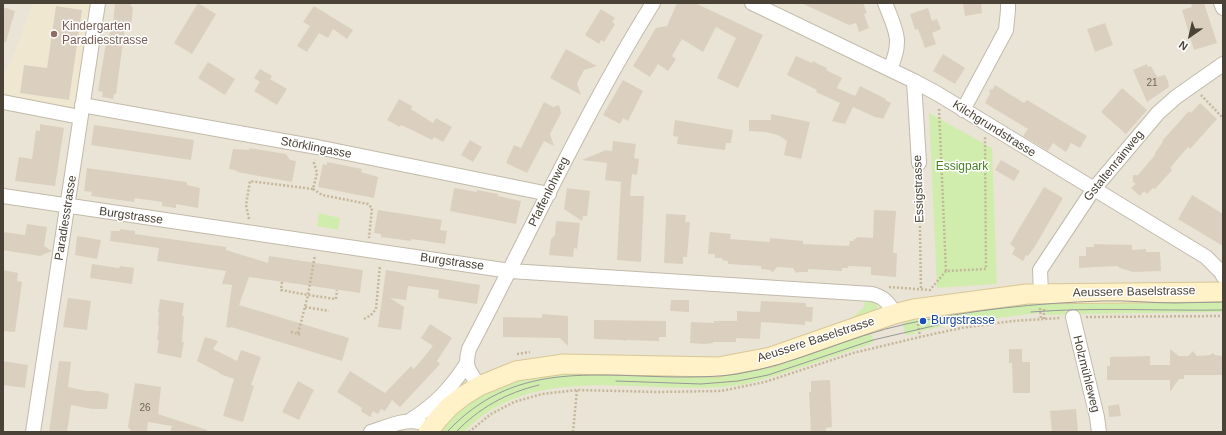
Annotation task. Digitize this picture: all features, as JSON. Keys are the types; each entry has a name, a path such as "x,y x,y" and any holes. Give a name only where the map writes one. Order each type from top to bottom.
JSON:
{"main road":[{"name":"Aeussere Baselstrasse","path":"429,430 449,407 479,386 516,371 564,364 693,368 725,366 771,357 894,314 914,309 1041,293 1223,292"}],"street":[{"name":"Paradiesstrasse","path":"33,432 98,3"},
{"name":"Pfaffenlohweg","path":"466,365 469,349 572,147 625,49 653,3"},
{"name":"Kilchgrundstrasse","path":"752,3 938,94 1093,190 1206,257 1222,273 1223,276"},
{"path":"885,3 897,36 898,46 896,56 890,70"},
{"path":"963,110 1006,30 1008,3"},
{"path":"1221,3 1223,8"},
{"name":"Gstaltenrainweg","path":"1041,293 1040,270 1093,190 1158,113 1192,85 1223,64"},
{"name":"Essigstrasse","path":"914,81 919,163"},
{"name":"Störklingasse","path":"3,102 81,111 317,147 549,194"},
{"name":"Burgstrasse","path":"3,196 510,271 872,294 887,300 892,307 894,314"},
{"name":"Holzmühleweg","path":"1073,317 1097,417 1099,432"},
{"path":"371,432 411,420 425,411 451,387 466,365 479,386"},
{"path":"411,420 420,422 429,430"}],"path":[{"path":"1192,85 1223,118"},
{"path":"914,290 930,290 946,271 938,94"},
{"path":"946,271 986,269 985,124"},
{"path":"313,189 317,173 314,163 317,147"},
{"name":"Essigstrasse","path":"919,163 921,290"},
{"path":"250,223 246,204 250,181 313,189 322,195 368,204 372,208 376,309 371,315 364,319"},
{"path":"298,334 306,307 318,243"},
{"path":"282,282 281,290 308,295 336,299 337,290"},
{"path":"306,307 330,311"},
{"path":"469,432 492,414 514,402 542,394 577,390 658,392 721,390 765,382 853,353 961,328 1013,320 1073,317 1223,316"},
{"path":"917,320 920,337"},
{"path":"291,332 302,335"},
{"path":"513,355 532,352"},
{"path":"574,432 577,390"}],"shaded area":[{"path":"3,3 1223,3 1223,432 3,432"},
{"name":"Kindergarten Paradiesstrasse","path":"33,3 93,3 74,107 71,110 3,96 3,75 10,64"}],"green space":[{"name":"Essigpark","path":"929,113 992,148 997,284 937,288"},
{"path":"319,213 340,218 338,230 317,226"},
{"path":"1223,298 1223,312 1047,315 1046,312 964,322 915,332 916,334 905,335 902,320 912,317 913,320 987,308 1045,304 1046,300"},
{"path":"865,299 877,303 877,311 854,320 853,317 864,307"},
{"path":"870,330 874,342 868,345 800,368 746,384 705,388 595,385 559,388 524,395 493,409 464,432 441,432 438,430 447,419 479,394 519,379 563,371 652,373"}],"building":[{"path":"115,3 131,3 131,7 133,7 131,27 125,27 116,94 114,94 113,99 102,97 103,92 98,91 107,37 109,37 111,25 113,25"},
{"path":"198,3 216,14 192,54 174,43"},
{"path":"677,3 695,3 763,35 738,88 717,78 736,38 716,27 703,52 682,39 672,56 676,59 668,71 658,64 650,77 633,66 656,28 667,26"},
{"path":"801,3 863,3 867,13 864,14 869,28 859,32 856,23 849,25"},
{"path":"963,3 981,3 982,13 965,16"},
{"path":"1191,3 1204,3 1217,43 1194,50 1182,10 1192,7"},
{"path":"56,6 82,10 69,100 20,93 24,65 47,68"},
{"path":"314,6 353,30 347,39 333,29 328,38 319,33 307,52 297,46 310,26 303,22"},
{"path":"3,7 15,11 6,42 3,42"},
{"path":"928,8 932,21 937,19 941,29 932,33 936,44 925,48 918,29 915,30 910,14"},
{"path":"601,9 615,18 612,22 615,24 604,42 601,40 599,44 585,35"},
{"path":"1105,23 1113,45 1095,52 1087,29"},
{"path":"566,49 597,66 584,70 577,83 581,95 550,78"},
{"path":"943,54 965,68 955,84 933,71"},
{"path":"796,56 812,63 813,61 842,78 837,88 855,96 860,86 886,99 885,100 891,103 883,119 877,118 853,107 845,124 832,121 840,103 816,92 817,90 787,75"},
{"path":"208,62 235,79 225,95 198,78"},
{"path":"1147,64 1148,67 1151,66 1157,77 1165,75 1169,87 1147,102 1133,70"},
{"path":"260,69 272,76 270,79 287,89 277,105 254,91 260,82 254,78"},
{"path":"623,80 643,91 628,121 623,118 620,124 603,115"},
{"path":"995,85 1024,103 1027,100 1087,136 1080,148 1071,143 1066,152 1053,143 1048,151 1023,136 1028,129 985,103 990,94 989,90 993,89"},
{"path":"1122,88 1147,110 1126,134 1101,112"},
{"path":"399,99 412,106 411,109 433,123 436,118 452,127 443,142 434,137 432,140 387,120"},
{"path":"544,102 553,107 559,105 561,113 550,134 554,146 544,141 527,173 506,163 514,145 521,148"},
{"path":"1200,103 1217,119 1190,149 1188,147 1170,168 1172,170 1155,189 1153,188 1147,194 1144,191 1140,196 1131,188 1136,184 1133,182 1133,175 1138,175 1155,155 1163,142 1162,141 1189,111 1191,113"},
{"path":"771,114 810,122 801,159 784,155 787,141 778,135 749,131 749,120 771,120"},
{"path":"675,120 733,130 731,143 726,143 725,150 677,144 678,137 673,136"},
{"path":"40,124 64,128 55,186 15,181 19,157 32,159 36,130 40,131"},
{"path":"94,125 194,140 191,160 91,145"},
{"path":"470,140 482,147 473,162 461,155"},
{"path":"613,141 636,144 634,158 639,159 637,175 632,174 630,196 644,196 641,262 617,260 621,182 605,180 607,163 582,160 606,150 612,151"},
{"path":"249,148 286,154 290,160 296,161 292,182 237,172 229,169 233,149 249,150"},
{"path":"1001,160 1020,171 1014,181 995,170"},
{"path":"327,162 362,169 361,172 378,177 374,198 318,187 323,164 327,165"},
{"path":"87,168 187,182 187,185 200,188 198,208 176,204 176,208 162,206 162,202 135,198 134,202 91,196 92,192 84,191"},
{"path":"1044,187 1063,198 1034,248 1028,256 1026,255 1023,261 1012,254 1015,248 1010,244"},
{"path":"454,188 498,194 498,196 521,201 516,224 450,211"},
{"path":"567,188 590,191 587,216 583,216 582,221 564,209"},
{"path":"1192,195 1223,214 1223,246 1178,219"},
{"path":"378,210 442,220 440,230 447,231 445,244 412,239 411,241 381,237 381,234 374,233"},
{"path":"874,210 896,211 893,253 897,253 896,277 871,275 871,267 848,266 848,268 842,268 842,271 808,269 808,272 796,273 793,268 777,267 773,272 770,270 761,269 761,266 728,264 728,261 722,260 722,258 715,258 715,254 708,254 710,232 731,234 730,239 770,242 770,238 803,241 803,244 849,246 850,241 854,241 857,237 873,238"},
{"path":"666,214 686,215 685,222 690,222 687,257 683,257 683,264 664,263"},
{"path":"556,221 580,223 577,249 574,248 573,257 549,255 551,239 555,235"},
{"path":"27,224 47,227 44,246 52,251 40,256 3,250 3,232 25,235"},
{"path":"120,229 135,231 135,234 226,247 226,250 268,263 269,256 363,270 360,293 249,277 239,305 349,338 342,361 231,327 226,327 232,285 222,284 226,271 157,261 159,248 110,241 111,231 120,231"},
{"path":"77,236 101,240 97,259 75,255"},
{"path":"1094,244 1132,245 1132,250 1146,249 1146,252 1160,252 1161,271 1133,272 1117,266 1079,268 1079,256 1086,256 1086,247 1094,247"},
{"path":"92,264 119,268 120,266 134,268 132,284 90,278"},
{"path":"3,270 18,273 17,281 22,282 15,332 3,331"},
{"path":"386,270 480,285 477,304 438,298 439,290 408,286 406,300 390,298 404,307 401,330 378,327"},
{"path":"68,298 91,301 87,330 63,327"},
{"path":"160,299 184,303 182,316 184,316 182,342 184,342 181,358 157,353 159,340 157,340 159,326 158,312"},
{"path":"671,300 689,300 689,312 670,311"},
{"path":"761,301 806,303 806,307 813,307 812,322 805,321 805,325 761,322 760,339 736,338 736,342 713,342 705,344 690,343 691,322 714,323 714,321 737,321 737,311 760,312"},
{"path":"542,314 568,316 568,346 560,338 503,337 503,317 542,318"},
{"path":"594,320 666,321 666,337 659,337 659,341 594,339"},
{"path":"430,324 452,338 437,361 440,364 400,407 392,400 385,411 381,409 378,414 373,411 370,417 361,411 362,408 337,392 350,371 385,393 411,366 414,369 433,346 421,338"},
{"path":"205,337 218,341 213,349 237,361 241,350 261,357 251,385 254,386 243,422 223,416 234,379 220,374 197,361"},
{"path":"1009,349 1022,349 1022,362 1030,362 1030,393 1013,393 1012,363 1009,363"},
{"path":"1170,349 1179,356 1188,356 1193,351 1197,356 1210,355 1213,353 1215,355 1223,356 1223,375 1184,375 1184,379 1179,379 1170,392 1170,380 1107,380 1107,366 1110,366 1110,357 1150,356 1150,365 1170,365"},
{"path":"3,361 28,365 25,388 3,385"},
{"path":"59,361 71,362 68,387 109,394 107,409 92,409 71,405 67,432 49,432"},
{"path":"830,380 832,427 826,428 826,432 811,432 809,392 811,392 811,381"},
{"path":"298,381 314,390 299,420 282,412"},
{"path":"135,383 161,387 158,414 207,430 207,432 170,432 172,426 148,422 147,432 132,432 128,427"},
{"path":"1119,404 1121,416 1109,417 1108,406"},
{"path":"1076,409 1078,432 1052,432 1050,411"}],"tram line":[{"path":"447,432 472,409 499,393 526,383 554,378 583,375 700,377 737,374 780,364 885,329 930,319 1004,308 1053,303 1102,301 1175,303 1223,302"},
{"path":"1031,312 1103,309 1223,310"},
{"path":"616,381 701,384 738,381 768,375 873,340 946,323"},
{"path":"456,432 465,423 494,402 515,392 539,385"}],"place":[{"name":"Kindergarten Paradiesstrasse","path":"54,34"},
{"name":"Burgstrasse","path":"923,321"}]}
